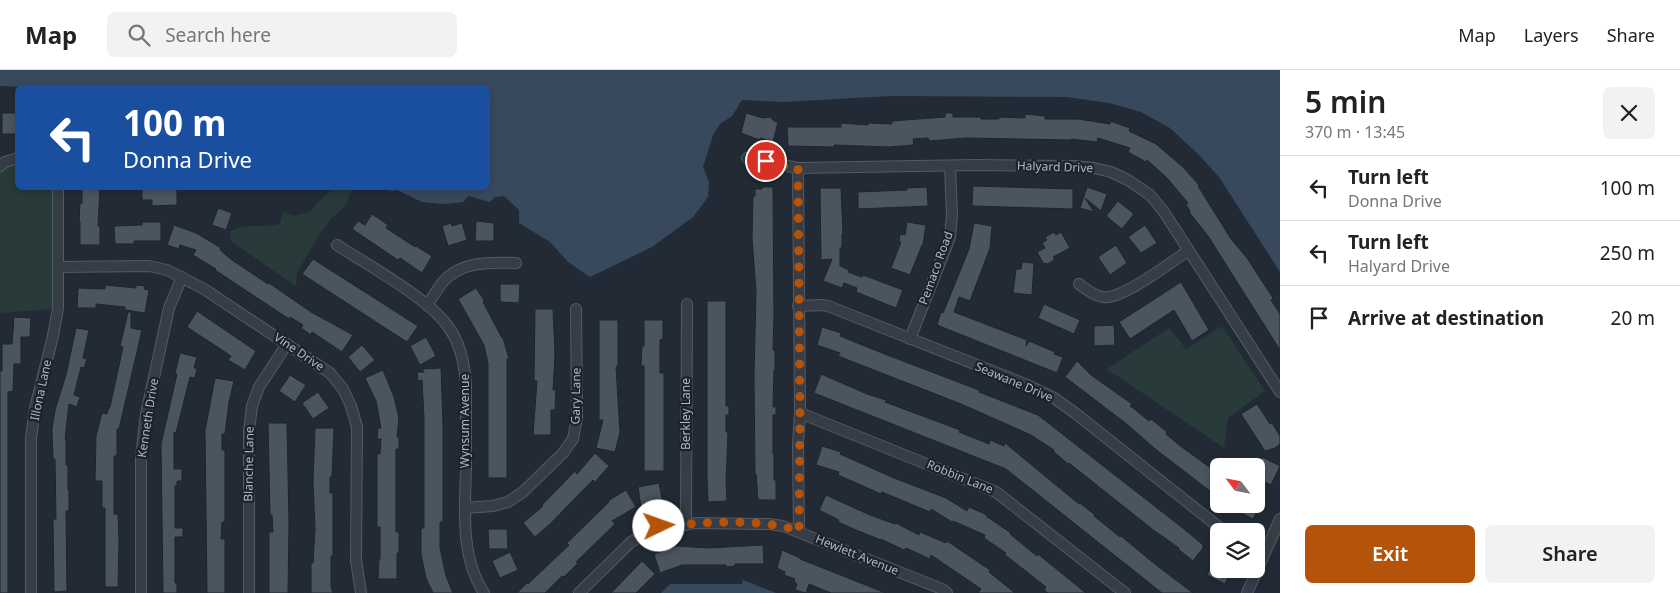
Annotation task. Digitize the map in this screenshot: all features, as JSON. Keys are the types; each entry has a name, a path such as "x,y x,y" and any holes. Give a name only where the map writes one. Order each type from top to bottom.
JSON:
{"street":[{"name":"Halyard Drive","path":"747,158 798,168 1074,166 1111,172 1128,180 1150,195 1164,212 1280,392"},
{"path":"0,166 15,159"},
{"name":"Pemaco Road","path":"910,339 950,237 952,215 950,166"},
{"path":"798,168 799,531"},
{"name":"Illona Lane","path":"31,593 31,439 35,408 58,308 58,190"},
{"name":"Wynsum Avenue","path":"337,246 427,305 447,325 458,344 464,364 466,383 465,508 470,558 474,575 484,593"},
{"path":"1079,284 1098,296 1104,298 1113,296 1127,291 1188,251"},
{"path":"427,305 444,281 461,269 478,264 516,263"},
{"name":"Vine Drive","path":"58,267 148,266 167,270 204,289 330,374 343,389 351,406 357,434 356,560 361,593"},
{"name":"Kenneth Drive","path":"141,593 142,440 169,308 182,277"},
{"name":"Berkley Lane","path":"686,525 687,304"},
{"name":"Seawane Drive","path":"798,306 828,306 1025,384 1054,398 1214,523"},
{"name":"Gary Lane","path":"465,508 508,502 523,492 563,453 573,439 577,418 576,309"},
{"name":"Blanche Lane","path":"249,593 248,430 252,406 259,388 287,344"},
{"name":"Robbin Lane","path":"800,413 996,492 1125,593"},
{"path":"1265,541 1280,519"},
{"name":"Hewlett Avenue","path":"579,593 631,542 659,526 769,524 799,531 942,589 947,593"},
{"path":"1246,593 1251,578"}],"shaded area":[{"path":"15,163 15,190 56,190 55,309 0,313 0,169"},
{"path":"330,190 353,190 345,206 332,218 319,235 297,273 296,286 232,242 230,237 231,231 237,229 249,226 280,224 283,211 293,216 310,212"},
{"path":"1222,326 1265,391 1228,418 1224,448 1107,369 1169,328 1186,349"}],"water":[{"path":"0,70 1280,70 1280,272 1219,177 1198,154 1170,128 1141,112 1109,103 1067,97 890,96 783,102 742,100 732,116 720,124 713,135 703,167 709,182 708,197 693,217 652,247 590,277 568,262 550,242 519,223 519,210 504,196 495,197 490,202 468,196 463,202 443,204 422,202 397,190 490,190 490,85 0,86"},
{"path":"743,580 776,593 661,593 670,584 742,584"}],"building":[{"path":"2,113 15,113 15,134 2,134"},
{"path":"746,113 763,118 770,117 778,122 773,142 760,138 760,140 741,133"},
{"path":"945,113 953,113 953,117 981,117 981,119 999,119 999,117 1025,118 1025,114 1045,116 1045,119 1078,119 1110,124 1110,121 1130,128 1129,131 1156,144 1183,167 1199,185 1231,239 1247,258 1273,298 1271,300 1280,314 1280,350 1208,236 1189,212 1186,205 1188,203 1167,178 1147,160 1146,162 1128,152 1130,148 1098,138 1097,142 1071,139 966,138 929,141 928,138 913,139 914,145 889,147 788,146 787,127 841,127 841,123 892,124 892,121 945,117"},
{"path":"973,186 1073,189 1073,209 972,206"},
{"path":"762,187 773,187 773,350 775,350 775,370 773,407 776,407 776,415 773,415 773,454 776,500 758,500 755,474 754,376 756,291 752,238 753,196 755,196 755,189 762,189"},
{"path":"927,187 928,206 858,209 858,192 907,190 907,188"},
{"path":"1087,187 1107,194 1101,211 1085,198 1094,212 1080,208"},
{"path":"820,188 841,188 843,234 842,248 840,248 840,266 849,270 848,272 862,277 863,275 903,290 896,308 856,292 857,288 844,283 842,288 823,281 832,259 821,260"},
{"path":"82,190 100,190 98,226 100,226 100,245 80,245 79,222 80,203 82,203"},
{"path":"142,190 177,190 177,205 152,206 152,200 142,200"},
{"path":"1118,201 1134,214 1122,229 1106,216"},
{"path":"218,208 232,213 226,230 212,225"},
{"path":"372,214 388,225 386,228 432,256 422,273 400,258 398,260 352,229 358,221 365,225"},
{"path":"476,221 494,223 494,241 475,241"},
{"path":"142,222 161,222 161,241 134,241 134,244 115,244 114,226 142,225"},
{"path":"907,222 926,225 923,245 910,275 891,268 901,242 899,242 900,234 905,235"},
{"path":"451,223 452,226 462,223 467,240 448,246 442,226"},
{"path":"974,223 992,226 990,248 970,301 959,297 954,312 1027,340 1026,346 1029,341 1055,352 1054,354 1063,357 1057,373 937,325 969,249"},
{"path":"174,225 196,233 221,248 220,250 232,260 268,284 311,312 353,335 342,352 312,332 311,335 301,328 303,325 290,317 289,319 193,255 196,250 180,245 179,249 167,245"},
{"path":"1145,225 1157,243 1141,253 1128,237"},
{"path":"1054,232 1056,235 1061,232 1070,248 1053,257 1055,259 1048,264 1043,263 1037,252 1045,248 1042,243 1047,240 1045,237"},
{"path":"1116,245 1127,263 1110,275 1098,257"},
{"path":"313,259 418,326 407,342 302,274"},
{"path":"1022,262 1034,263 1032,295 1013,293 1016,269 1021,269"},
{"path":"1181,282 1209,330 1192,341 1174,310 1130,339 1119,322"},
{"path":"500,284 520,284 519,303 500,302"},
{"path":"105,285 136,288 136,285 145,286 144,289 149,290 145,313 125,310 125,307 96,304 96,308 77,308 78,288 105,289"},
{"path":"476,288 503,338 509,359 507,359 507,478 488,478 488,363 484,345 458,299"},
{"path":"707,301 726,301 726,406 729,406 729,415 726,415 726,432 728,432 727,501 708,502 707,478"},
{"path":"1044,304 1080,320 1074,334 1038,318"},
{"path":"535,309 553,309 555,355 553,390 556,390 555,410 551,410 551,435 533,435 537,381 534,381"},
{"path":"197,311 256,351 245,370 228,360 231,356 187,327"},
{"path":"128,312 131,312 131,328 142,330 119,429 117,429 117,456 114,456 114,514 118,514 119,541 118,587 105,587 105,508 102,508 102,481 95,481 96,436 102,413 107,414 110,407 123,347 120,346"},
{"path":"14,317 31,318 30,337 21,337 21,364 14,364 13,391 8,392 8,593 0,593 0,371 2,371 2,344 12,344"},
{"path":"599,320 618,320 618,366 616,367 620,432 615,452 596,448 603,420 599,420"},
{"path":"644,320 663,320 663,339 660,340 660,373 664,373 664,471 644,471 644,366 641,366 642,346 644,346"},
{"path":"1114,325 1115,345 1094,346 1094,326"},
{"path":"822,327 841,333 840,336 1038,415 1184,529 1203,545 1203,548 1193,561 1179,548 1068,464 1054,450 1031,435 961,404 838,356 840,353 817,345"},
{"path":"76,328 89,330 83,358 87,359 84,368 81,367 74,395 80,397 77,407 69,404 65,439 69,490 69,511 66,511 67,591 54,592 53,519 56,519 55,459 53,459 52,429"},
{"path":"426,337 436,356 420,365 410,346"},
{"path":"362,345 375,360 360,372 348,357"},
{"path":"180,353 197,357 194,368 197,368 195,378 190,377 176,433 174,432 174,469 182,469 182,481 177,481 177,486 175,486 175,528 183,528 183,537 175,537 175,583 177,583 177,593 163,593 161,444"},
{"path":"1077,361 1091,375 1132,404 1130,406 1149,421 1151,419 1179,445 1210,467 1210,491 1154,448 1128,425 1065,377"},
{"path":"441,368 443,522 440,522 440,548 446,576 453,593 433,593 426,578 421,554 421,528 424,528 424,418 422,380 418,381 417,372 424,372 422,369"},
{"path":"383,370 394,397 399,418 397,437 399,437 399,449 396,449 396,532 399,532 397,579 378,579 380,527 377,527 377,454 380,454 381,439 377,439 378,428 381,428 376,401 365,378"},
{"path":"821,374 886,400 885,402 960,430 959,432 989,444 990,440 1004,446 1005,443 1120,537 1193,593 1162,593 1006,469 814,393"},
{"path":"290,375 306,385 295,402 279,391"},
{"path":"215,378 234,381 225,434 222,434 222,450 225,450 225,522 222,522 221,539 225,539 225,593 207,593 205,431"},
{"path":"318,392 329,408 313,419 302,403"},
{"path":"1257,404 1280,436 1280,444 1275,448 1265,451 1241,414"},
{"path":"268,423 287,423 288,593 269,593 269,532 273,532 272,515 270,515"},
{"path":"315,428 334,428 332,477 330,477 330,493 333,493 331,587 333,593 311,593 311,563 313,563 315,529 313,481"},
{"path":"822,446 841,452 840,454 894,478 946,498 967,511 969,507 987,515 1086,593 1048,593 1044,590 1046,587 1004,554 1006,553 984,538 985,535 952,522 931,509 930,512 882,492 881,494 838,475 839,472 816,465"},
{"path":"595,453 609,466 595,482 593,480 535,537 523,523 543,506 575,471 577,474"},
{"path":"1265,458 1280,466 1271,485 1265,482"},
{"path":"659,483 663,503 641,507 638,487"},
{"path":"626,490 636,507 612,521 615,524 576,562 578,563 564,577 562,576 545,593 517,593 569,545 567,543 608,501"},
{"path":"826,495 870,515 896,523 919,535 920,532 946,543 947,541 990,570 989,572 1015,593 978,593 981,589 931,555 930,559 906,548 904,550 838,522 839,520 819,510"},
{"path":"1241,513 1256,513 1253,519"},
{"path":"488,529 507,529 508,549 489,549"},
{"path":"763,545 764,564 735,564 735,566 726,567 726,565 682,565 660,573 654,554 677,546 708,548"},
{"path":"782,550 886,593 831,593 809,584 806,593 795,590 797,584 794,582 795,579 784,575 785,572 777,568"},
{"path":"510,552 518,570 500,578 492,561"},
{"path":"642,561 655,574 636,593 611,593"},
{"path":"1213,578 1228,578 1225,584"}],"route":[{"path":"659,526 698,523 776,524 799,531 798,168 777,165 766,161"}]}
